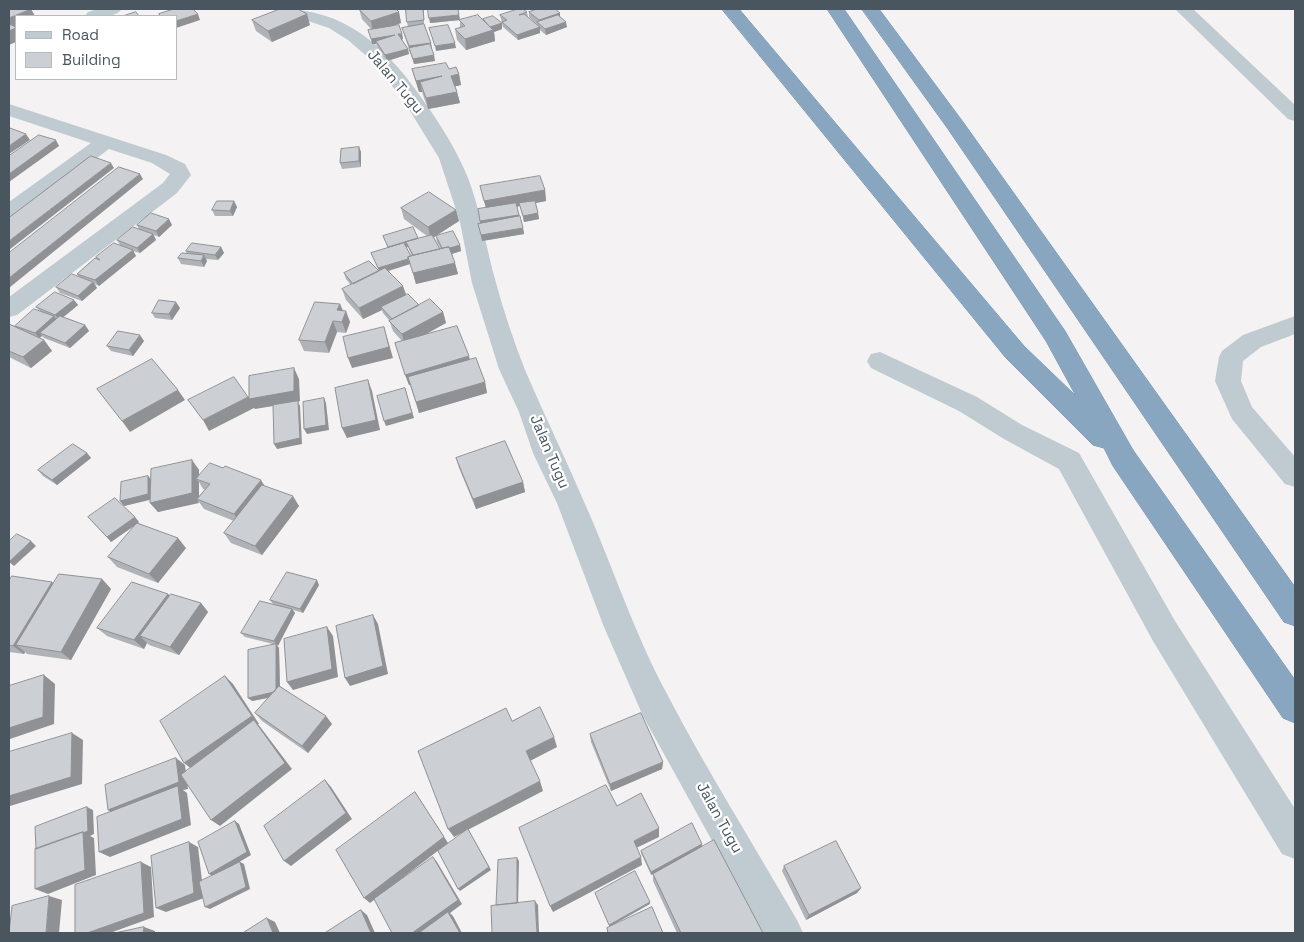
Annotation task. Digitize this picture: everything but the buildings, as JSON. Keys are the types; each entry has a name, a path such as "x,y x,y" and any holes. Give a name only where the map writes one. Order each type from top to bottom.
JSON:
{"highway":[{"path":"730,9 1015,352 1123,458"},
{"path":"836,9 1056,336 1123,458 1295,707"},
{"path":"870,9 956,126 1295,612"}],"street":[{"path":"97,15 113,9"},
{"name":"Jalan Tugu","path":"290,9 335,24 354,36 376,55 410,95 449,158 458,178 479,249 484,283 512,369 532,412 546,453 571,503 619,627 654,705 784,933"},
{"path":"1182,9 1295,115"},
{"path":"9,110 171,164 178,168 181,175 170,188 9,309"},
{"path":"9,212 107,142"},
{"path":"1295,325 1252,341 1231,357 1228,382 1241,412 1295,476"},
{"path":"880,361 968,404 1013,432 1068,461 1164,630 1295,841"}]}
